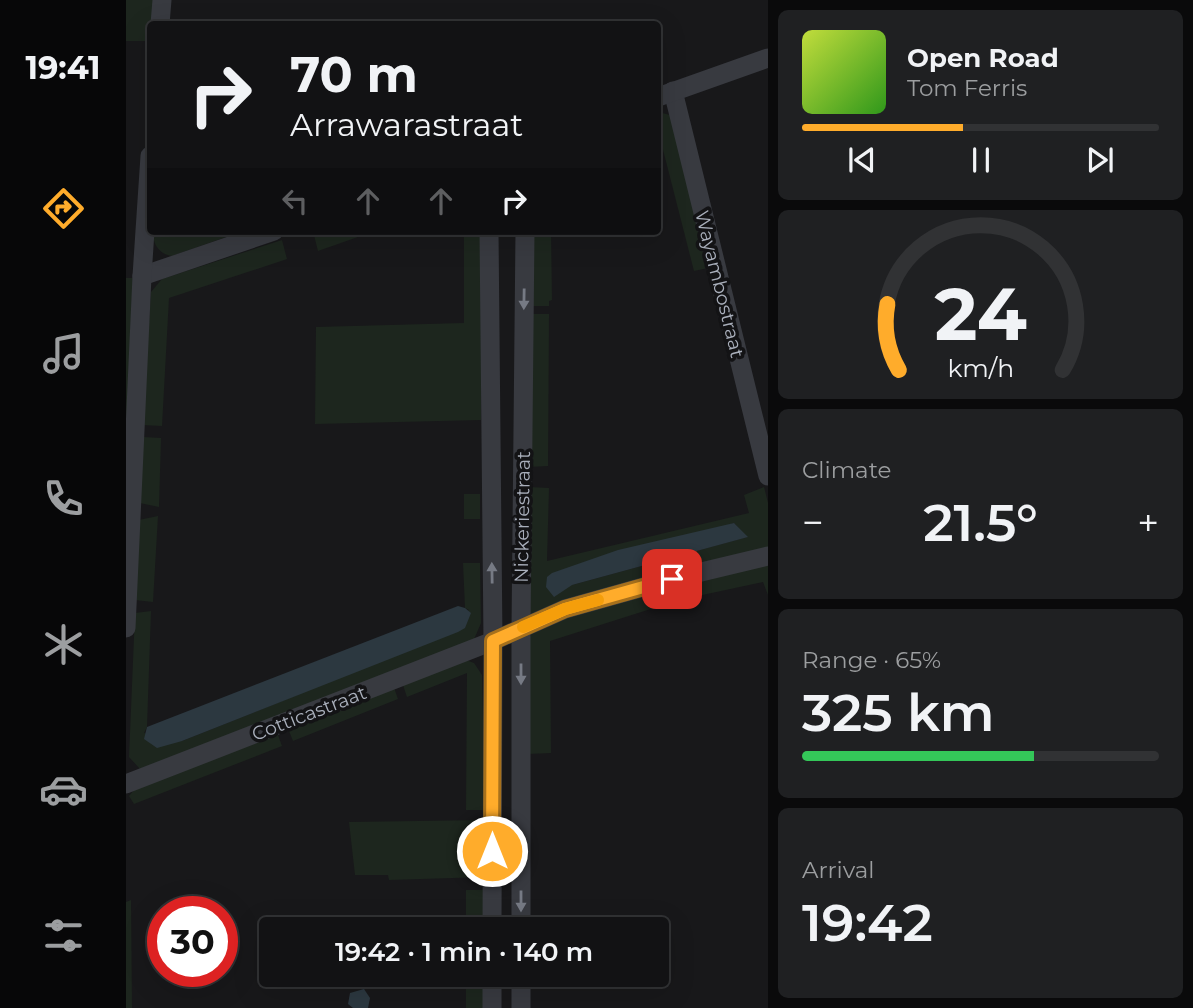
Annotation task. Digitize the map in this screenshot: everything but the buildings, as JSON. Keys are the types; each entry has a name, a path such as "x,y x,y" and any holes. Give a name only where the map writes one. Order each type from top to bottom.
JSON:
{"street":[{"path":"160,21 162,0"},
{"path":"665,94 768,58"},
{"name":"Wayambostraat","path":"665,94 768,476"},
{"path":"126,628 147,201"},
{"path":"142,276 262,235"},
{"name":"Nickeriestraat","path":"489,235 493,641 492,917"},
{"name":"Nickeriestraat","path":"521,917 525,235"},
{"name":"Cotticastraat","path":"126,785 578,606 672,579 768,556"},
{"path":"492,987 492,1008"},
{"path":"522,987 522,1008"}],"shaded area":[{"path":"126,0 155,0 153,21 147,21 147,41 126,41"},
{"path":"661,113 670,115 708,268 694,271 661,142"},
{"path":"154,235 232,235 172,256 157,247"},
{"path":"314,235 364,235 318,251"},
{"path":"464,235 482,235 481,420 315,424 316,327 464,323"},
{"path":"531,235 551,235 552,300 549,301 549,306 532,306"},
{"path":"282,240 287,259 169,298 162,426 142,425 151,292 162,279"},
{"path":"126,278 133,278 126,434"},
{"path":"529,314 549,314 548,466 528,467"},
{"path":"143,437 161,438 159,507 140,503"},
{"path":"529,487 549,488 547,561 749,513 744,495 764,487 768,503 768,550 532,615 529,612","holes":["734,523 747,537 572,585"]},
{"path":"464,494 480,494 480,519 464,519"},
{"path":"158,516 153,602 135,600 139,520"},
{"path":"734,523 748,537 572,585 554,597 546,587 547,577 552,573 618,550"},
{"path":"463,563 480,563 481,623 472,644 140,769 129,757 135,613 151,611 147,727 144,733 182,741 297,695 469,610 465,608"},
{"path":"768,563 768,595 763,582 679,600 550,641 551,753 528,754 528,640 538,623"},
{"path":"458,606 471,613 465,628 458,632 182,741 157,748 144,739 147,727"},
{"path":"466,660 474,663 482,675 485,810 466,810 467,673 407,697 402,682"},
{"path":"393,685 398,699 293,741 287,726"},
{"path":"273,733 278,735 282,746 134,804 129,796 139,784"},
{"path":"485,820 485,877 389,880 388,875 355,875 349,822"},
{"path":"466,890 484,890 484,917 466,917"},
{"path":"131,900 132,1008 126,1008 126,902"},
{"path":"466,987 483,987 483,1008 466,1008"},
{"path":"364,989 370,998 368,1008 353,1008 348,1004 350,993"}],"slow traffic":[{"path":"523,627 565,609 598,600"}],"route":[{"path":"492,851 493,641 565,609 672,579"}]}
